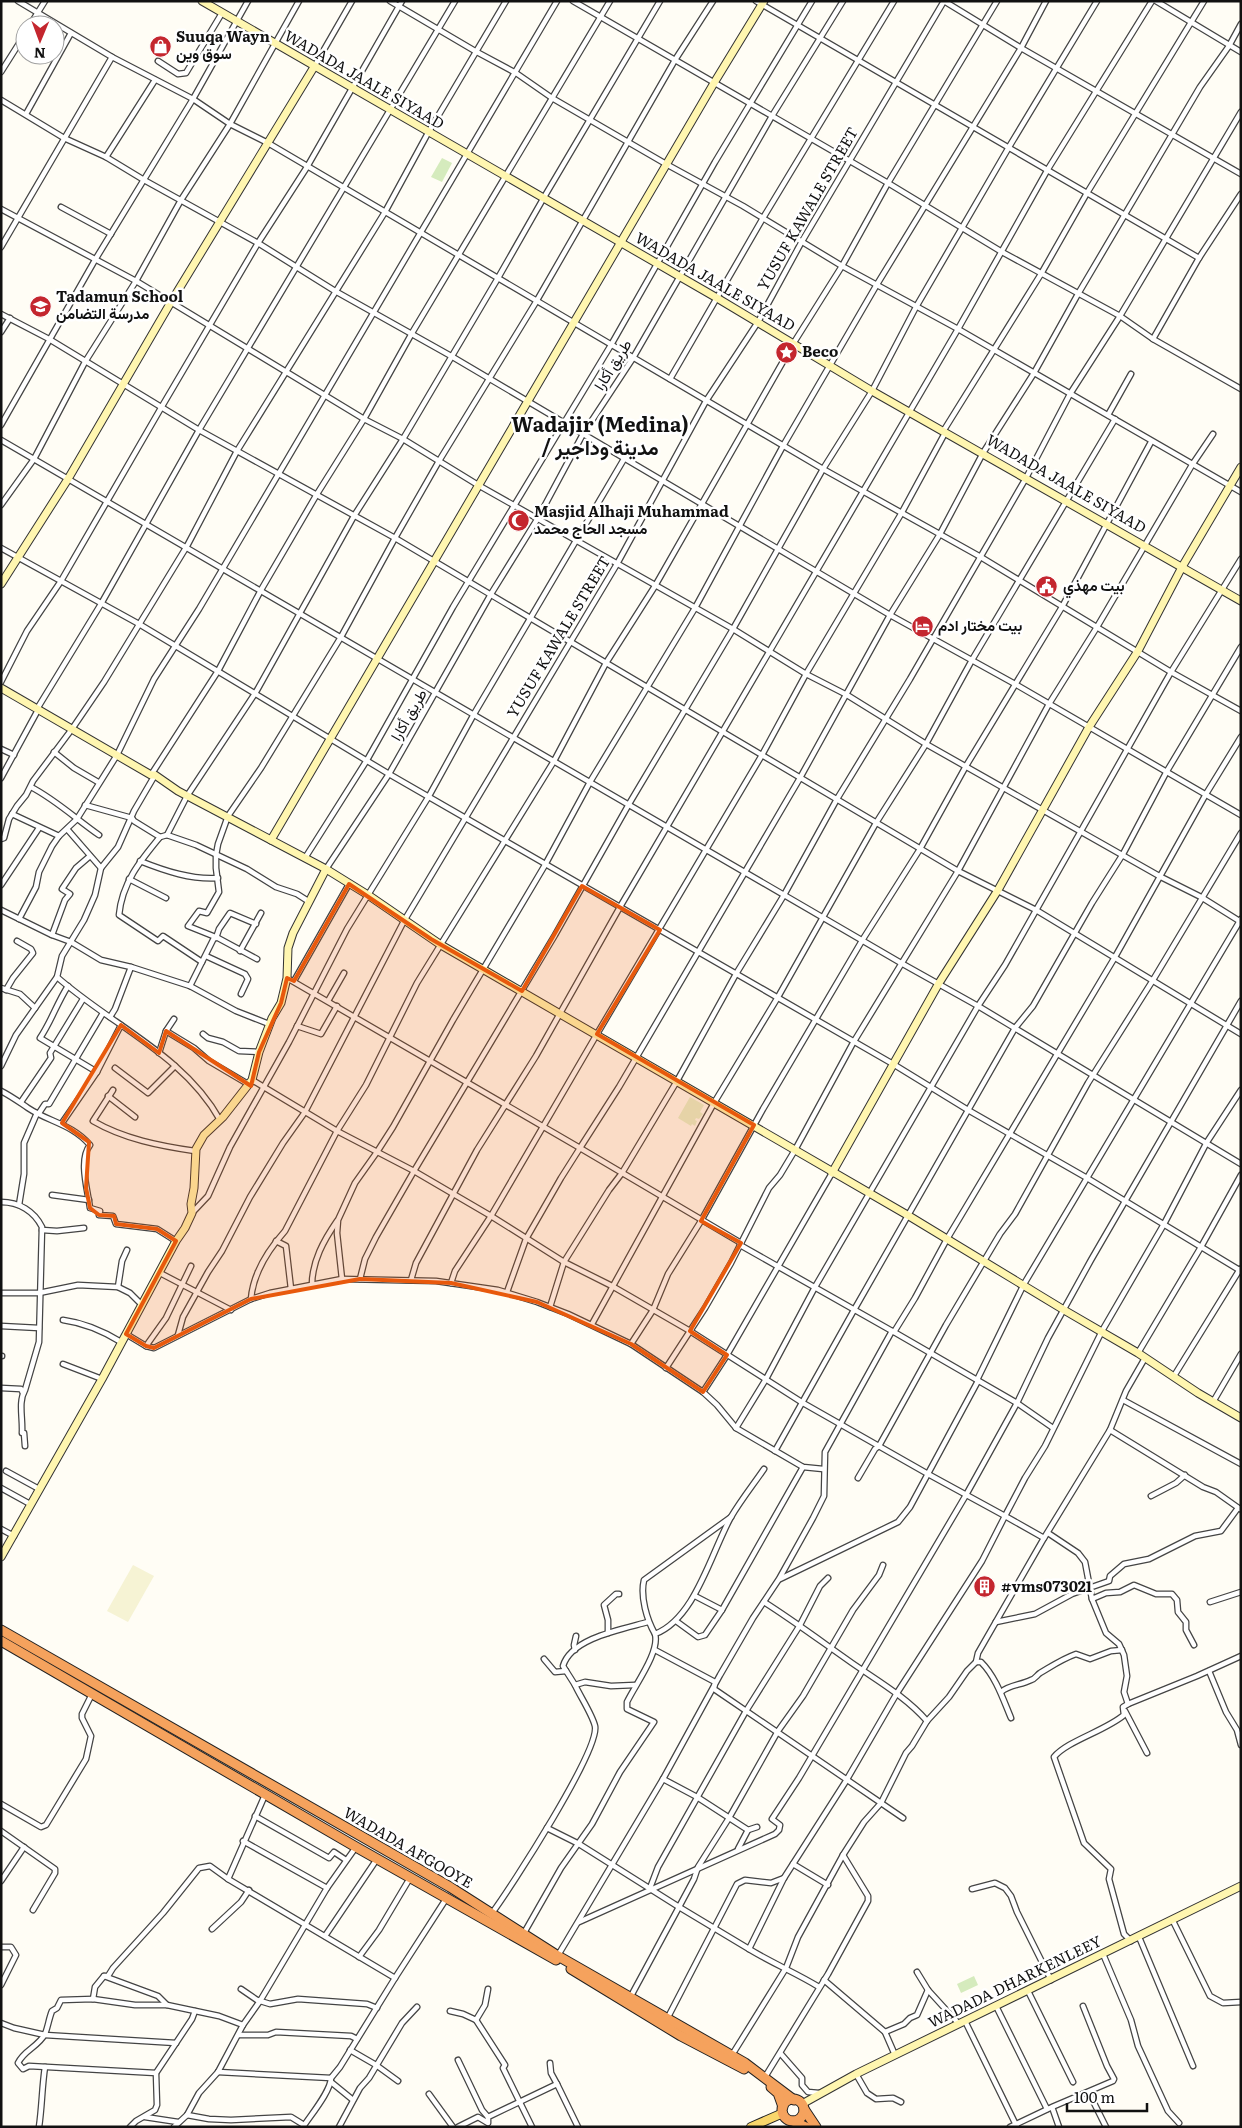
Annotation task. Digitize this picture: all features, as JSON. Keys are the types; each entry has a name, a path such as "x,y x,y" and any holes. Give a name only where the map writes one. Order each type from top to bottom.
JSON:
{"highway":[{"name":"WADADA AFGOOYE","path":"1,1630 492,1913 524,1933 556,1957 681,2036 744,2069 778,2093 783,2110"},
{"name":"WADADA AFGOOYE","path":"1,1641 446,1899 631,1996 667,2019 732,2055 766,2077 800,2104 816,2127"},
{"path":"793,2121 802,2116 800,2104 787,2102 783,2110 787,2119 806,2127"}],"main road":[{"path":"751,2127 783,2110"}],"street":[{"path":"18,1 112,57 194,99 230,124 268,143 573,324 823,469 979,556 1062,607 1241,711"},
{"path":"38,13 45,1"},
{"name":"WADADA JAALE SIYAAD","path":"202,1 428,133 718,298 872,391 944,430 1241,601"},
{"path":"1,425 95,260 167,140 194,99 248,1"},
{"path":"1,505 34,459 85,362 136,281 181,200 230,124 299,1"},
{"path":"1,584 68,479 171,302 352,1"},
{"path":"390,1 400,4 475,52 516,72 552,98 763,218 801,243 876,286 958,329 1241,492"},
{"path":"1,778 199,430 455,1"},
{"path":"1,839 4,838 12,814 32,787 33,781 104,682 187,546 238,451 385,212 428,133 506,1"},
{"path":"18,919 36,887 39,872 59,836 77,819 98,782 117,755 154,679 176,646 421,234 557,1"},
{"path":"573,1 888,183 1002,252 1120,316 1153,339 1241,389"},
{"path":"1,1066 16,1035 57,977 62,956 95,895 101,868 118,847 153,775 218,671 261,590 317,494 364,419 412,334 610,1"},
{"path":"166,835 187,796 256,692 354,516 403,439 660,1"},
{"path":"257,958 188,926 199,911 207,913 218,896 216,855 228,816 294,717 439,461 536,302 675,60 713,1"},
{"path":"304,858 367,760 468,582 611,345 703,184 812,1"},
{"name":"طريق أكارا","path":"326,869 389,774 491,594 538,518 584,434 633,358 772,116 843,1"},
{"path":"670,379 763,218 894,1"},
{"path":"944,1 983,26 1241,174"},
{"name":"YUSUF KAWALE STREET","path":"178,1334 183,1317 222,1251 259,1182 305,1112 404,921 617,564 706,401 758,322 801,243 944,1"},
{"path":"251,1299 259,1269 285,1231 337,1132 366,1085 417,983 554,761 606,663 655,586 793,344 842,266 888,183 997,1"},
{"path":"312,1285 314,1265 355,1183 377,1152 545,865 590,782 695,608 739,525 876,286 1021,48 1046,1"},
{"path":"360,1279 365,1259 414,1172 522,991 628,804 686,710 733,629 776,549 872,391 916,307 1009,147 1097,1"},
{"path":"411,1280 416,1263 452,1195 536,1056 620,907 958,329 1048,169 1152,1"},
{"path":"1156,1 1241,52"},
{"path":"451,1283 455,1271 491,1216 660,930 762,756 806,674 902,514 945,433 944,430 1041,274 1086,193 1204,1"},
{"path":"270,840 760,2 934,106 974,126 1199,258"},
{"path":"1,682 27,630 61,581 258,244 307,167 400,4"},
{"path":"158,61 178,74 186,74 222,13"},
{"path":"507,1292 526,1239 561,1178 636,1057 800,778 890,615 940,534 983,453 1034,373 1078,294 1200,87 1229,46 1241,24"},
{"path":"26,114 71,33"},
{"path":"1,72 15,50"},
{"path":"1,247 112,57"},
{"path":"106,157 155,80"},
{"path":"1,100 64,138 106,157 220,222 335,291 374,311 489,378 624,459 702,502 776,549 932,640 972,660 1241,815"},
{"path":"550,1307 564,1262 606,1193 622,1173 677,1081 736,974 784,895 836,799 932,640 979,556 1026,478 1070,394 1120,316 1241,112"},
{"path":"1153,339 1199,258 1241,194"},
{"path":"61,207 111,234"},
{"path":"1,209 136,281 364,419 403,439 478,485 733,629 806,674 847,695 926,744 1161,877 1201,897 1240,921 1190,1002 1024,1284 978,1380 906,1513 898,1522 779,1579"},
{"path":"1,314 49,339 199,430 278,472 491,594 958,871 1036,910 1074,935 1115,957 1241,1034"},
{"path":"1,332 10,318"},
{"path":"1108,415 1131,374"},
{"path":"592,1324 714,1103 778,997 876,823 926,744 972,660 1115,419"},
{"path":"666,1368 705,1308 769,1188 780,1175 854,1043 958,871 1049,704 1097,627 1192,465 1213,434"},
{"path":"1,440 187,546 901,963 939,983 1172,1120 1241,1164"},
{"path":"631,1344 652,1310 668,1274 701,1221 754,1126 863,940 920,849 1014,684 1062,607 1152,442"},
{"path":"1,1557 102,1379 192,1213 208,1196 230,1147 297,1026 347,929 429,796 474,714 532,619 575,540 624,459"},
{"path":"703,1392 778,1268 939,983 998,890 1090,727 1138,651 1182,567 1241,467"},
{"path":"1,548 139,624 256,692 389,774 893,1064 1240,1270 1174,1376"},
{"path":"736,1428 766,1379 815,1287 869,1193 978,1006 1005,965 1220,590 1241,559"},
{"path":"775,1451 1015,1028 1033,1006 1123,854 1167,771 1241,647"},
{"path":"1,688 187,796 326,869 441,945 560,1012 832,1173 909,1216 983,1262 1024,1284 1064,1310 1102,1331 1241,1418"},
{"path":"556,1957 663,1779 779,1579 824,1496 824,1452 840,1423 1115,957 1206,794 1241,737"},
{"path":"1,749 14,755"},
{"path":"54,752 74,768 98,782"},
{"path":"32,787 53,799 100,835"},
{"path":"86,805 132,818 160,837"},
{"path":"12,814 59,836"},
{"path":"1,885 39,828"},
{"path":"67,829 101,868"},
{"path":"858,1478 875,1449 879,1446 983,1262 1048,1157 1094,1074 1241,833"},
{"path":"202,962 163,936 158,941 119,915 120,901 129,879 140,861 160,837 166,835 216,855 247,869 276,887 297,894 308,901"},
{"path":"52,935 65,900 70,894 62,889 76,868 90,856"},
{"path":"140,861 184,876 201,879 218,878"},
{"path":"290,980 288,948 298,920 326,869"},
{"path":"129,879 166,898"},
{"path":"192,1213 195,1151 204,1135 239,1099 250,1082 258,1052 290,980 349,884"},
{"path":"1,910 52,935 71,942 100,960 131,967 190,986 236,1011 269,1024"},
{"path":"190,986 216,938 218,929 230,913 256,924"},
{"path":"240,951 261,913"},
{"path":"17,941 31,949 33,953 4,989 20,994 35,1008"},
{"path":"206,956 245,974 248,979 241,994"},
{"path":"110,1017 115,1009 131,967"},
{"path":"328,1000 344,974"},
{"path":"57,977 83,999 175,1066 202,1092 220,1120"},
{"path":"290,980 467,1081 778,1268 815,1287 978,1380 1017,1403 1053,1428"},
{"path":"68,986 58,1001 51,1019 40,1038 97,1072"},
{"path":"21,1102 47,1066 51,1058 50,1053 83,999"},
{"path":"578,1922 650,1888 775,1834 779,1830 780,1825 772,1819 812,1756 966,1495 1017,1403 1064,1310 1226,1024 1241,1001"},
{"path":"297,1026 321,1034 337,1006"},
{"path":"19,1205 24,1174 24,1143 38,1113 45,1104 48,1104 104,1013"},
{"path":"159,1053 166,1031 174,1019"},
{"path":"62,1123 97,1072 121,1025"},
{"path":"166,1031 194,1048 209,1061 264,1087 337,1132 414,1172 491,1216 564,1262 612,1286 690,1331 803,1403 1044,1538"},
{"path":"203,1034 208,1038 223,1042 238,1051 258,1052"},
{"path":"115,1068 148,1093 175,1066"},
{"path":"113,1090 93,1120 122,1134 148,1143 195,1151"},
{"path":"749,1949 784,1878 846,1781 897,1693 982,1561 1025,1478 1045,1446 1102,1331 1164,1224 1208,1142 1241,1090"},
{"path":"1,1091 21,1102 27,1108 62,1123 85,1139 90,1145 85,1160 86,1188 90,1208 100,1211 99,1215 113,1216 116,1224 157,1229 176,1241"},
{"path":"108,1096 135,1117"},
{"path":"1138,1353 1241,1175"},
{"path":"52,1195 89,1200"},
{"path":"1,1202 19,1205 31,1212 38,1219 42,1230 39,1342 23,1393 21,1407 24,1446"},
{"path":"338,1220 337,1233 342,1279"},
{"path":"42,1230 57,1231 84,1228"},
{"path":"276,1242 286,1246 290,1289"},
{"path":"118,1287 122,1261 128,1250"},
{"path":"146,1346 166,1318 191,1266"},
{"path":"160,1273 231,1310"},
{"path":"126,1334 146,1346 154,1348 178,1334 251,1299 342,1279 411,1280 451,1283 507,1292 592,1324 631,1344 703,1392 717,1404 736,1428 803,1467 823,1469"},
{"path":"1,1293 39,1294 78,1285 118,1287 130,1293 142,1305"},
{"path":"63,1320 87,1325 121,1342"},
{"path":"1,1326 39,1328"},
{"path":"1213,1402 1241,1354"},
{"path":"732,2055 786,1968 798,1937 843,1855 864,1822 881,1803 906,1753 927,1721 948,1697 967,1670 976,1662 978,1653 1044,1538 1110,1430 1145,1358"},
{"path":"63,1364 102,1379"},
{"path":"1,1388 20,1389 23,1393"},
{"path":"1123,1400 1241,1464"},
{"path":"996,1622 1035,1614 1072,1594 1091,1589 1109,1581 1110,1576 1124,1564 1149,1560 1196,1536 1221,1531 1240,1509 1110,1430"},
{"path":"676,1621 698,1637 705,1635 722,1610 803,1467"},
{"path":"655,1634 664,1631 676,1621 695,1596 732,1516 764,1469"},
{"path":"6,1471 39,1489"},
{"path":"1150,1496 1176,1483 1185,1475"},
{"path":"1,1488 30,1504"},
{"path":"524,1933 561,1868 580,1844 620,1772 654,1722 627,1709 626,1702 655,1650 657,1640 648,1622 642,1588 644,1580 732,1516"},
{"path":"1,1529 14,1536"},
{"path":"1048,1533 1085,1562 1092,1599 1106,1633 1119,1644 1127,1666 1124,1692 1128,1704"},
{"path":"631,1996 694,1880 698,1867 729,1818 778,1731 802,1696 853,1610 873,1585 882,1565"},
{"path":"650,1888 658,1867 746,1710 800,1625 820,1586 828,1578"},
{"path":"1092,1599 1106,1593 1120,1592 1134,1585 1156,1594 1172,1594 1176,1600 1179,1614 1186,1622 1186,1630 1194,1645"},
{"path":"1210,1602 1241,1592"},
{"path":"608,1633 608,1620 604,1605 616,1594 619,1594"},
{"path":"695,1596 722,1610"},
{"path":"764,1602 897,1693 914,1706 927,1721"},
{"path":"492,1913 509,1890 573,1784 593,1741 595,1727 575,1684 563,1669 564,1662 582,1644 608,1633 648,1622"},
{"path":"575,1650 576,1636"},
{"path":"655,1650 715,1682 714,1689"},
{"path":"1000,1692 1005,1688 1033,1680 1039,1673 1051,1668 1056,1662 1076,1654 1090,1659 1110,1651 1122,1650"},
{"path":"1123,1708 1128,1704 1241,1656"},
{"path":"544,1659 556,1672 566,1671"},
{"path":"976,1662 981,1662 985,1666 1000,1692 1011,1718"},
{"path":"1209,1671 1226,1712 1237,1730 1241,1745"},
{"path":"575,1684 585,1682 611,1686 635,1685"},
{"path":"714,1689 778,1731 846,1781 903,1818"},
{"path":"1,1804 41,1827 46,1825 86,1759 91,1736 82,1718 82,1714 92,1694"},
{"path":"1123,1708 1148,1753"},
{"path":"1123,1708 1124,1715 1117,1721 1067,1747 1054,1756 1084,1843 1111,1869 1109,1880 1124,1934 1131,1941"},
{"path":"663,1779 697,1797 748,1830"},
{"path":"228,1878 265,1795"},
{"path":"255,1816 329,1858 334,1852 346,1860"},
{"path":"738,1849 748,1830 757,1827"},
{"path":"547,1828 580,1844 770,1962 786,1968 819,1987"},
{"path":"1,1831 55,1870 55,1874 33,1910"},
{"path":"243,1842 327,1888"},
{"path":"1,1881 24,1847"},
{"path":"174,2127 187,2115 199,2093 218,2072 243,2025 306,1926 327,1888 356,1847"},
{"path":"766,2077 868,1902 868,1896 843,1855"},
{"path":"325,1936 377,1859"},
{"path":"793,1864 828,1885"},
{"path":"93,1999 95,1988 104,1976 108,1976 199,1868 210,1866 306,1926 395,1978"},
{"path":"359,1957 379,1930 410,1878"},
{"path":"667,2019 737,1884 745,1880 772,1883 784,1878"},
{"path":"972,1889 995,1883 1005,1888 1011,1896 1051,1980"},
{"name":"WADADA DHARKENLEEY","path":"800,2104 856,2074 1173,1921 1241,1886"},
{"path":"212,1929 238,1906 248,1890"},
{"path":"187,2115 209,2119 232,2120 291,2118 303,2126 446,1899"},
{"path":"1173,1921 1210,1996 1223,2003 1241,2002"},
{"path":"1139,1937 1193,2066"},
{"path":"1,1947 11,1947 16,1956 1,1985"},
{"path":"1103,1954 1130,2020 1138,2046 1168,2111 1178,2123"},
{"path":"917,1972 928,1990 962,2022 1014,2126 1049,2108 1089,2093 1113,2081 1114,2079 1083,2006"},
{"path":"104,1976 158,1996 167,2005"},
{"path":"824,1980 885,2032 895,2055"},
{"path":"241,1989 260,2001 270,2004 298,1999 367,2004 377,2008"},
{"path":"476,2020 485,2005 488,1989"},
{"path":"885,2032 904,2024 910,2018 917,2015 928,1990"},
{"path":"1028,1991 1073,2082"},
{"path":"156,2073 29,2066 23,2069 18,2063 22,2054 33,2047 45,2035 52,2011 57,2008 61,2000 93,1999 135,2005 167,2005 219,2016 243,2025"},
{"path":"996,2006 1059,2127"},
{"path":"339,2127 360,2088 369,2078 402,2023 417,2007"},
{"path":"130,2127 136,2121 152,2113 157,2105 156,2073 195,2011"},
{"path":"450,2011 476,2020 505,2065 503,2068 506,2076 520,2100 532,2127"},
{"path":"1,2024 45,2035 176,2043"},
{"path":"239,2035 268,2035 276,2032 351,2036 357,2039"},
{"path":"350,2050 376,2065 398,2081"},
{"path":"781,2054 802,2078 802,2085 808,2092 819,2093"},
{"path":"458,2060 482,2110 488,2117 488,2125"},
{"path":"550,2063 551,2073 578,2127"},
{"path":"39,2127 43,2101 42,2080 45,2067"},
{"path":"218,2072 331,2080 353,2100"},
{"path":"856,2074 868,2092 876,2099 893,2098 902,2102"},
{"path":"488,2117 520,2100 557,2084"},
{"path":"1089,2093 1106,2127"},
{"path":"429,2094 453,2127"},
{"path":"144,2117 178,2122"},
{"path":"458,2127 478,2117 488,2125"}],"highlighted area":[{"path":"349,884 431,939 522,991 582,886 660,930 597,1034 754,1125 701,1221 741,1243 690,1331 727,1355 703,1392 631,1344 537,1302 451,1283 360,1279 251,1299 154,1348 146,1346 126,1334 176,1241 157,1229 116,1224 114,1216 99,1215 90,1208 86,1188 89,1142 62,1123 121,1025 159,1053 166,1031 251,1086 259,1052 281,1003 287,978 294,981"}],"shaded area":[{"path":"133,1565 154,1576 128,1622 107,1611"}],"green space":[{"path":"442,158 452,163 442,182 431,177"},
{"path":"690,1097 704,1105 700,1112 703,1114 699,1119 696,1118 695,1126 692,1124 691,1126 678,1118"},
{"path":"974,1976 978,1985 961,1993 957,1984"}],"place":[{"name":"Suuqa Wayn سوق وين","path":"160,46"},
{"name":"Tadamun School مدرسة التضامن","path":"40,306"},
{"name":"Beco","path":"786,352"},
{"name":"Masjid Alhaji Muhammad مسجد الحاج محمد","path":"518,521"},
{"name":"بيت مهذي","path":"1047,586"},
{"name":"بيت مختار ادم","path":"922,626"},
{"name":"#vms073021","path":"985,1587"}],"district":[{"name":"Wadajir (Medina) / مدينة وداجير","path":"600,436"}]}
